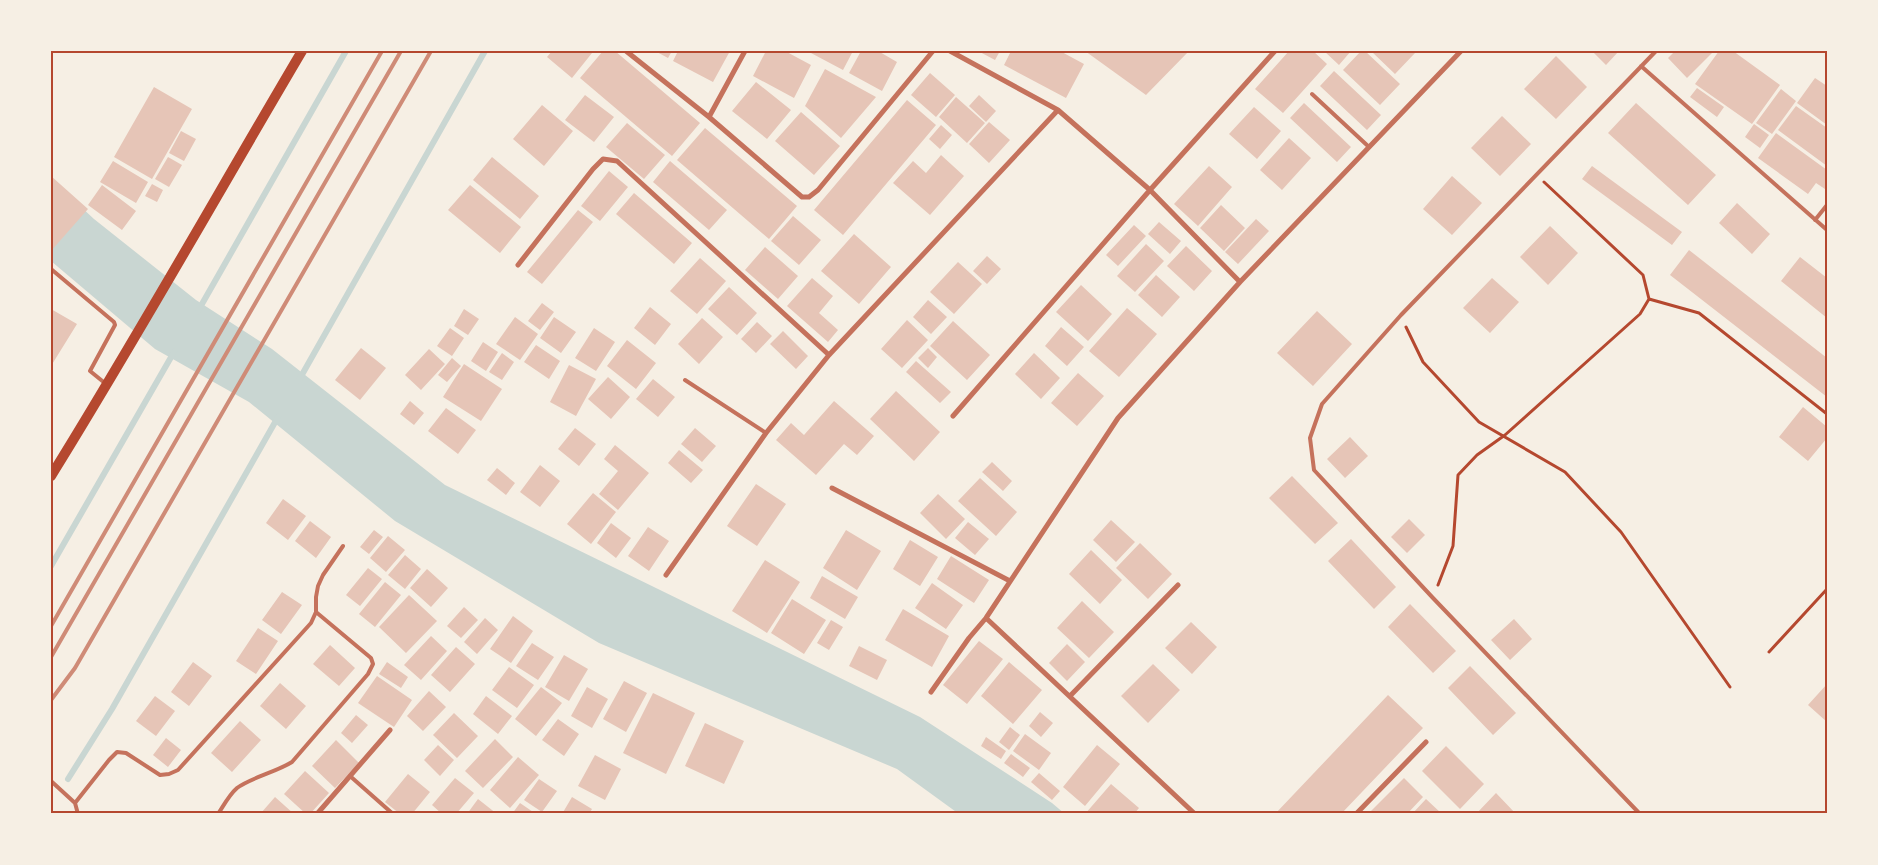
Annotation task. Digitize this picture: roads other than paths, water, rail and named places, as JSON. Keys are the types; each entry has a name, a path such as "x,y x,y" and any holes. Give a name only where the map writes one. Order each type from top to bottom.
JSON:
{"main road":[{"path":"51,476 108,385 188,244 302,51"}],"street":[{"path":"626,51 709,117 802,198 809,197 818,190 934,51"},
{"path":"709,117 745,51"},
{"path":"950,51 1058,110 1150,190 1240,282"},
{"path":"952,416 1275,51"},
{"path":"931,692 969,638 986,618 1118,418 1240,282 1461,51"},
{"path":"666,575 766,433 829,355 1058,110"},
{"path":"518,265 593,169 603,160 618,161 829,355"},
{"path":"832,488 1010,581"},
{"path":"1070,696 1178,585"},
{"path":"986,618 1195,814"},
{"path":"317,814 390,730"},
{"path":"1356,814 1426,742"}],"lane":[{"path":"1640,814 1433,598 1314,470 1310,438 1322,404 1401,315 1656,51"},
{"path":"1641,66 1827,230"},
{"path":"1312,94 1369,147"},
{"path":"1815,220 1827,205"},
{"path":"51,269 115,324 90,371 108,385"},
{"path":"685,380 766,433"},
{"path":"75,803 117,752 126,753 160,775 178,770 311,623 316,612 318,586 323,575 343,546"},
{"path":"218,814 238,787 281,769 292,762 368,674 373,664 371,658 316,612"},
{"path":"350,776 392,814"},
{"path":"51,781 75,803 78,814"}],"waterway":[{"path":"198,311 346,51"},
{"path":"299,380 485,51"},
{"path":"51,566 174,352"},
{"path":"68,779 112,709 278,417"}],"railway":[{"path":"51,626 382,51"},
{"path":"51,657 401,51"},
{"path":"51,700 75,668 431,51"}]}
